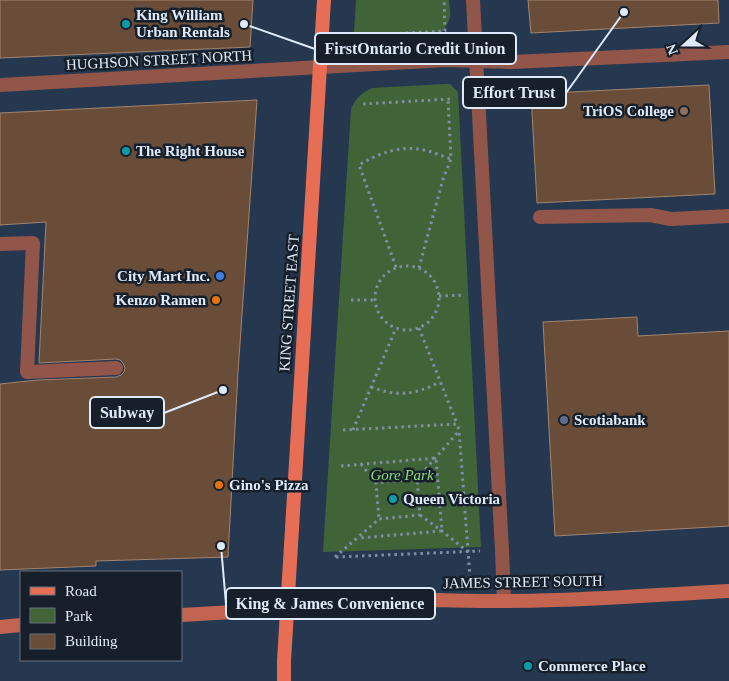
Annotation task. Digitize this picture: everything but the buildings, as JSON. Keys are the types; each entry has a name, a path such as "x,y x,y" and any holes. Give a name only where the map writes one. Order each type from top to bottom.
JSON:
{"main road":[{"name":"KING STREET EAST","path":"284,681 324,0"},
{"name":"JAMES STREET SOUTH","path":"182,616 439,600 569,600 729,591"},
{"path":"0,626 20,625"}],"street":[{"path":"473,0 504,600"},
{"name":"HUGHSON STREET NORTH","path":"0,85 446,60 512,62 729,52"},
{"path":"540,217 650,215 671,219 729,216"},
{"path":"0,244 33,243 27,372 116,368"}],"path":[{"path":"367,35 445,31 444,0"},
{"path":"363,104 448,99 451,159 442,179 419,268"},
{"path":"396,267 359,165 375,156 406,148 424,150 451,159"},
{"path":"412,266 419,268 430,275 435,282 439,296 435,314 419,328 412,330 402,330 390,326 378,314 374,300 377,284 382,277 396,267 412,266"},
{"path":"351,300 374,300"},
{"path":"353,430 396,328"},
{"path":"419,328 459,430 471,601"},
{"path":"371,387 383,392 396,394 410,393 426,389 440,382"},
{"path":"343,430 457,424"},
{"path":"376,483 417,479 459,430"},
{"path":"341,466 436,458"},
{"path":"436,458 442,531"},
{"path":"361,464 376,483 380,519"},
{"path":"417,479 420,515"},
{"path":"468,552 420,515 380,519 335,557 502,551"},
{"path":"358,538 442,531"}],"green space":[{"path":"356,0 449,0 450,17 442,32 429,43 353,48"},
{"name":"Gore Park","path":"450,84 458,92 481,547 323,552 351,109 359,96 372,88"}],"place":[{"name":"Effort Trust","path":"624,12"},
{"name":"King William Urban Rentals","path":"126,24"},
{"name":"FirstOntario Credit Union","path":"244,24"},
{"name":"TriOS College","path":"684,111"},
{"name":"The Right House","path":"126,151"},
{"name":"City Mart Inc.","path":"220,276"},
{"name":"Kenzo Ramen","path":"216,300"},
{"name":"Subway","path":"223,390"},
{"name":"Scotiabank","path":"564,420"},
{"name":"Gino's Pizza","path":"219,485"},
{"name":"Queen Victoria","path":"393,499"},
{"name":"King & James Convenience","path":"221,546"},
{"name":"Commerce Place","path":"528,666"}]}
